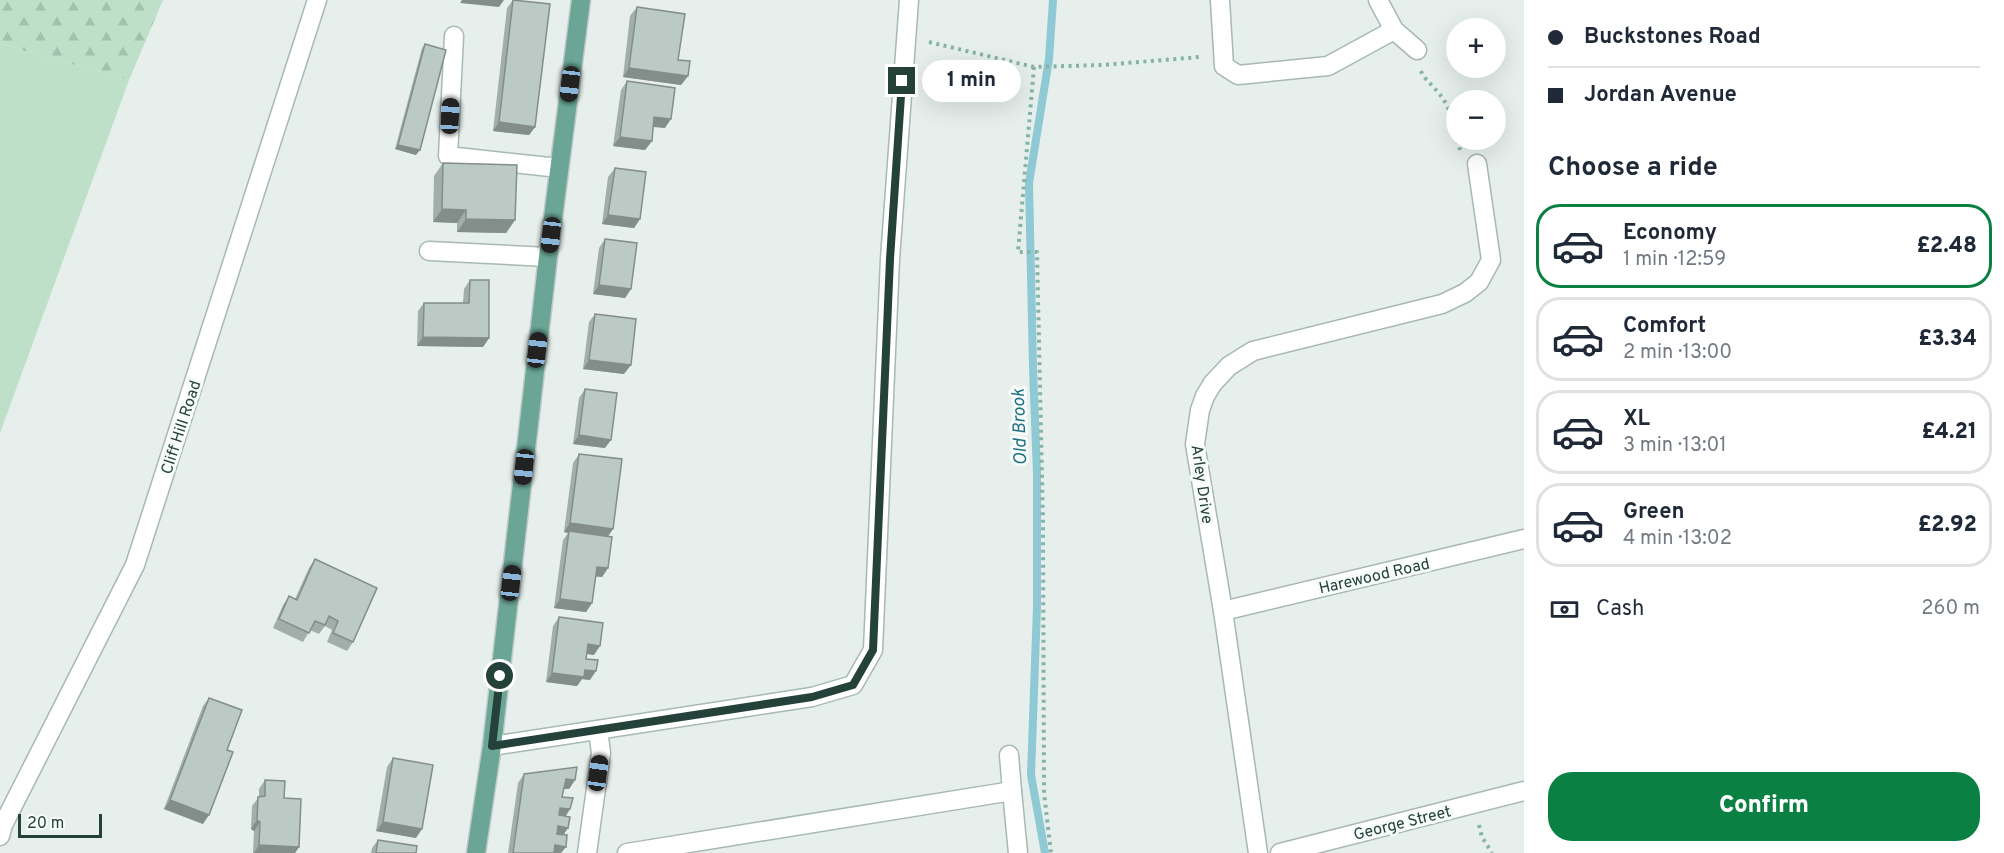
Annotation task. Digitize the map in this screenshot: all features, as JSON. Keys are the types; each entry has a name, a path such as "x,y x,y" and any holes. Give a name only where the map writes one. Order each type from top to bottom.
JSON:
{"main road":[{"path":"476,853 492,746 548,257 581,0"}],"street":[{"name":"Cliff Hill Road","path":"0,836 3,825 135,565 317,0"},
{"path":"492,746 812,697 853,685 873,650 890,259 909,0"},
{"path":"1220,0 1224,66 1238,75 1328,66 1394,30"},
{"path":"1378,0 1394,30 1417,50"},
{"path":"454,36 448,156 559,168"},
{"name":"Arley Drive","path":"1258,853 1223,611 1195,444 1200,410 1213,383 1229,366 1252,351 1442,304 1465,293 1479,282 1491,260 1477,164"},
{"path":"429,251 548,257"},
{"name":"Harewood Road","path":"1223,611 1524,539"},
{"path":"586,853 602,753 598,730"},
{"path":"1009,755 1018,853"},
{"path":"627,853 1012,791"},
{"name":"George Street","path":"1280,853 1524,791"}],"path":[{"path":"905,36 1034,68 1206,57 1224,66"},
{"path":"1417,50 1422,76 1446,102"},
{"path":"1034,68 1018,252 1037,252 1043,523 1044,793 1051,853"},
{"path":"1474,804 1482,837 1492,853"}],"green space":[{"path":"0,0 163,0 129,80 0,44"},
{"path":"0,44 129,80 0,433"}],"building":[{"path":"513,0 550,4 535,127 499,122"},
{"path":"637,7 685,14 678,60 690,61 688,76 629,68"},
{"path":"425,44 446,50 420,150 398,145"},
{"path":"627,81 675,88 671,119 654,117 652,141 620,137"},
{"path":"443,163 517,165 515,220 466,219 466,210 442,209"},
{"path":"615,168 646,172 640,219 608,215"},
{"path":"605,239 637,243 631,289 599,285"},
{"path":"470,280 489,280 489,338 423,337 424,303 469,303"},
{"path":"595,314 636,319 631,365 589,360"},
{"path":"585,389 617,393 611,440 579,435"},
{"path":"579,454 622,459 613,529 570,523"},
{"path":"569,531 612,537 608,568 597,567 592,603 560,599"},
{"path":"315,559 377,588 353,642 333,633 338,621 329,616 325,625 315,621 309,633 279,619 289,596 297,600"},
{"path":"559,617 603,623 600,646 588,644 586,659 598,660 596,671 585,670 584,677 552,673"},
{"path":"209,698 242,710 227,750 233,752 209,815 170,800"},
{"path":"393,758 433,765 422,829 383,822"},
{"path":"577,767 575,780 566,779 562,797 573,798 570,809 560,808 559,815 570,817 568,828 558,826 557,834 567,835 566,847 555,845 554,853 513,853 524,774"},
{"path":"265,780 285,781 284,798 301,799 299,847 259,845 258,797 265,796"},
{"path":"378,840 417,846 416,853 376,853"}],"waterway":[{"name":"Old Brook","path":"1045,853 1031,775 1037,607 1037,474 1029,183 1049,59 1053,0"}],"route":[{"path":"500,676 492,746 812,697 853,685 873,650 890,259 902,81"}]}
